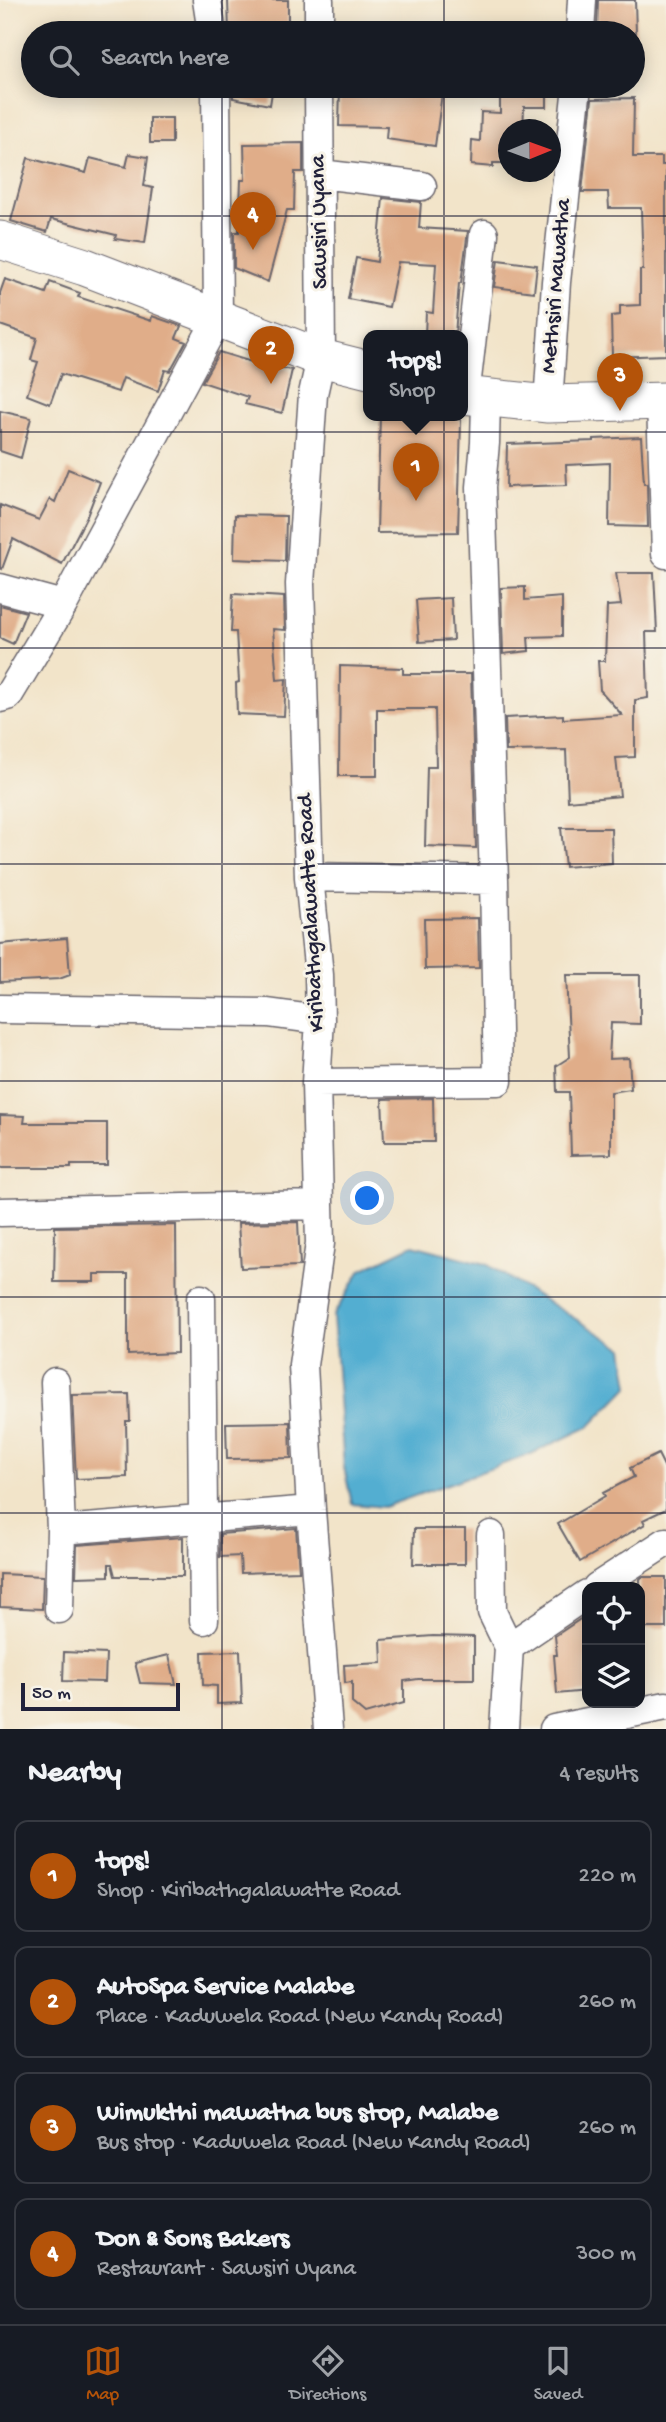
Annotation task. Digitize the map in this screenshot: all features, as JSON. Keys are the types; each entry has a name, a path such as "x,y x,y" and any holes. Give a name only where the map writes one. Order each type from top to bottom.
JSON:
{"main road":[{"path":"0,240 85,267 321,358 363,368"},
{"path":"471,397 548,404 663,401"}],"street":[{"path":"207,0 210,21"},
{"path":"319,0 319,21"},
{"path":"581,21 582,0"},
{"path":"0,698 8,696 63,605 218,318 216,98"},
{"name":"Sawsiri Uyana","path":"319,98 321,358"},
{"name":"Methsiri Mawatha","path":"548,404 556,282 576,98"},
{"path":"320,174 422,186"},
{"path":"316,1083 498,1081 481,487 485,443 471,397 484,234"},
{"name":"Kiribathgalawatte Road","path":"321,358 313,394 300,584 309,877 319,975 320,1020 316,1083 320,1243 303,1365 328,1729"},
{"path":"663,401 666,554"},
{"path":"0,588 63,605"},
{"path":"309,877 494,880"},
{"path":"0,1009 268,1013 320,1020"},
{"path":"0,1212 317,1205"},
{"path":"201,1299 204,1620"},
{"path":"55,1382 61,1530 59,1609"},
{"path":"61,1530 311,1510"},
{"path":"491,1535 492,1612 509,1647 504,1729"},
{"path":"605,1582 666,1542"},
{"path":"509,1647 582,1597"},
{"path":"554,1729 631,1721 666,1706"}],"water":[{"path":"413,1245 486,1264 623,1348 629,1386 590,1426 531,1454 384,1507 352,1504 344,1467 333,1316 361,1270"}],"building":[{"path":"228,0 288,0 288,21 229,21"},
{"path":"598,0 635,0 636,21 597,21"},
{"path":"233,98 271,98 270,105"},
{"path":"340,98 441,98 435,146 386,139 387,127 339,126"},
{"path":"500,98 547,98 547,107 524,107 523,119 498,119 498,163 493,163 493,167 471,165 472,140 480,141 481,112 500,113"},
{"path":"634,98 633,157 662,157 662,165 666,165 666,355 612,357 611,316 620,315 620,306 640,305 640,270 643,270 641,208 609,208 608,192 582,192 592,99"},
{"path":"150,118 172,118 172,143 150,143"},
{"path":"303,143 303,172 295,172 294,210 287,210 268,282 234,268 234,232 239,232 241,180 245,180 244,144"},
{"path":"129,154 148,157 144,186 153,188 145,243 115,239 116,235 51,219 47,232 11,221 28,158 86,173 90,158 126,167"},
{"path":"383,198 421,202 419,228 468,231 459,283 455,330 425,330 426,312 433,313 436,264 398,262 389,307 348,299 356,258 377,262"},
{"path":"498,260 537,265 534,292 494,287"},
{"path":"5,279 46,293 50,282 80,293 78,297 151,321 152,316 181,326 176,338 186,342 170,371 165,370 158,391 123,378 118,392 61,374 50,404 27,395 38,362 31,360 37,338 0,325 0,293"},
{"path":"219,352 258,364 292,370 282,413 245,404 248,397 202,382"},
{"path":"0,411 31,418 21,458 0,451"},
{"path":"380,421 461,421 458,532 377,533"},
{"path":"641,437 644,484 647,484 648,527 609,526 610,463 566,465 567,485 506,487 507,444"},
{"path":"68,469 100,482 87,516 62,564 13,539 2,569 0,568 0,505 39,520 50,499 55,502"},
{"path":"235,515 286,516 285,561 234,559"},
{"path":"616,573 654,573 657,632 646,632 648,698 635,700 635,757 616,758 620,796 568,801 566,750 506,751 505,718 563,715 563,719 622,715 600,690 598,661 605,661 607,606 621,605"},
{"path":"525,587 525,600 562,597 562,636 528,637 529,651 503,654 501,588"},
{"path":"233,594 284,597 285,630 273,629 277,680 286,679 284,716 237,714 236,683 239,682 236,632 231,632"},
{"path":"451,598 453,640 419,642 416,600"},
{"path":"0,605 26,612 13,644 0,638"},
{"path":"340,666 403,668 403,674 471,674 476,848 425,846 427,767 436,767 435,709 377,709 377,776 339,776"},
{"path":"561,828 611,828 612,863 565,867"},
{"path":"478,918 479,968 425,969 424,919"},
{"path":"67,938 70,975 59,979 0,982 0,944"},
{"path":"566,975 640,975 640,1024 611,1023 609,1059 629,1058 631,1089 611,1092 611,1154 571,1155 569,1092 557,1092 556,1066 570,1057"},
{"path":"433,1098 434,1142 384,1142 382,1099"},
{"path":"0,1115 25,1116 24,1123 107,1123 107,1165 0,1168"},
{"path":"298,1222 300,1266 241,1268 238,1223"},
{"path":"176,1225 177,1353 128,1355 128,1274 94,1274 94,1282 54,1282 55,1227"},
{"path":"129,1394 130,1421 126,1421 127,1477 76,1479 72,1395"},
{"path":"290,1422 291,1458 227,1459 226,1423"},
{"path":"658,1454 666,1470 666,1509 643,1520 645,1524 580,1562 558,1524 605,1496 603,1493 634,1477 630,1468"},
{"path":"296,1528 299,1571 241,1573 240,1556 220,1557 220,1534"},
{"path":"414,1529 465,1529 465,1564 413,1564"},
{"path":"183,1537 183,1576 115,1576 112,1564 109,1564 109,1576 76,1577 77,1545"},
{"path":"0,1574 43,1576 42,1609 0,1607"},
{"path":"666,1577 666,1628 645,1628 645,1582 640,1582 640,1579"},
{"path":"582,1618 582,1692 557,1694 555,1636"},
{"path":"433,1636 474,1637 474,1679 404,1681 404,1703 365,1714 352,1703 352,1682 345,1683 344,1665 382,1663 381,1640"},
{"path":"240,1651 242,1703 217,1704 217,1686 203,1685 202,1652"},
{"path":"64,1652 106,1654 105,1682 63,1681"},
{"path":"169,1655 176,1684 140,1683 135,1663"}],"place":[{"name":"Don & Sons Bakers","path":"253,250"},
{"name":"AutoSpa Service Malabe","path":"271,384"},
{"name":"Wimukthi mawatha bus stop, Malabe","path":"620,411"},
{"name":"tops!","path":"416,501"}]}
